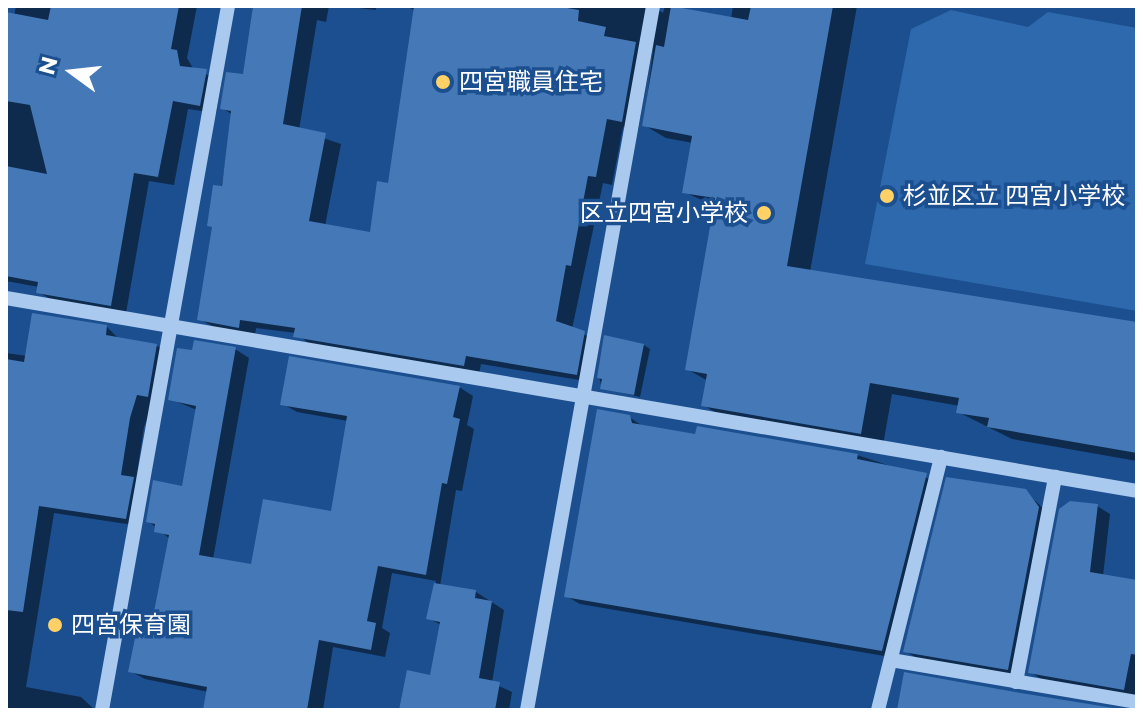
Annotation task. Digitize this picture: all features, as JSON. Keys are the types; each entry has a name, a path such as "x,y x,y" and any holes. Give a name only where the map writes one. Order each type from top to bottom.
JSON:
{"street":[{"path":"102,710 228,6"},
{"path":"527,710 580,395 653,6"},
{"path":"6,298 1137,491"},
{"path":"878,710 941,457"},
{"path":"1016,682 1055,477"},
{"path":"891,660 1137,702"}],"shaded area":[{"path":"951,10 1028,27 1048,12 1137,28 1137,311 865,264 911,29"}],"building":[{"path":"51,6 179,6 171,49 177,50 180,66 207,69 200,106 173,101 158,177 134,173 111,306 36,293 38,282 6,276 6,166 47,174 30,105 6,101 6,12 48,20"},
{"path":"253,6 302,6 283,124 326,133 309,221 370,232 377,181 388,183 414,6 555,6 579,10 578,21 606,27 604,36 636,42 622,122 607,119 596,177 588,176 571,266 566,265 556,321 585,331 577,375 466,356 464,366 293,337 295,328 240,320 239,328 197,320 212,227 207,226 213,185 222,186 231,111 220,109 226,72 243,74"},
{"path":"671,6 748,20 751,6 833,6 787,266 1137,322 1137,453 987,427 989,418 956,413 959,398 870,383 861,434 701,406 707,374 685,370 715,198 682,193 692,136 642,126 656,45 664,47"},
{"path":"32,313 107,325 106,335 157,344 148,397 137,395 130,418 121,475 134,477 126,519 39,506 23,612 6,610 6,359 24,362"},
{"path":"604,335 644,344 634,395 600,389 602,379 597,378"},
{"path":"194,340 236,347 199,555 251,564 263,499 331,511 347,416 280,405 289,356 460,386 453,417 460,419 447,484 442,483 426,575 378,566 367,621 376,623 371,650 319,640 307,710 203,710 207,687 128,672 139,619 152,622 169,535 154,532 155,524 146,522 153,480 182,486 196,406 168,400 177,348 192,350"},
{"path":"597,409 630,415 632,423 695,434 697,426 858,454 857,459 927,473 882,651 564,597"},
{"path":"946,477 1026,489 1039,507 1008,670 903,652"},
{"path":"1070,501 1098,504 1090,572 1137,580 1137,655 1131,654 1124,690 1028,673 1059,509"},
{"path":"434,583 476,590 475,598 492,601 479,678 500,682 495,710 399,710 407,670 430,675 440,622 426,619"},
{"path":"904,672 1015,692 1120,709 897,710"}],"place":[{"name":"四宮職員住宅","path":"443,82"},
{"name":"杉並区立 四宮小学校","path":"887,196"},
{"name":"区立四宮小学校","path":"764,213"},
{"name":"四宮保育園","path":"55,625"}]}
